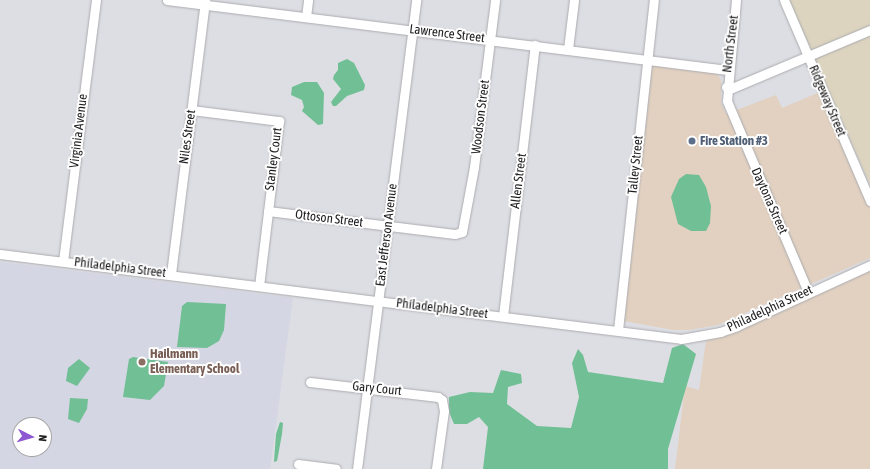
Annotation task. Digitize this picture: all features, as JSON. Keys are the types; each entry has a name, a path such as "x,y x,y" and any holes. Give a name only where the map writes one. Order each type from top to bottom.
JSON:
{"street":[{"name":"Virginia Avenue","path":"63,262 96,0"},
{"name":"Lawrence Street","path":"167,0 204,3 728,70"},
{"path":"306,17 308,0"},
{"name":"East Jefferson Avenue","path":"357,469 389,226 416,0"},
{"name":"Woodson Street","path":"462,232 474,167 495,0"},
{"path":"568,49 574,0"},
{"name":"Talley Street","path":"618,330 654,0"},
{"name":"North Street","path":"726,87 736,0"},
{"name":"Ridgeway Street","path":"784,0 870,202"},
{"name":"Niles Street","path":"171,274 204,3"},
{"path":"726,87 732,88 870,30"},
{"name":"Allen Street","path":"503,316 536,45"},
{"name":"Daytona Street","path":"726,87 727,101 732,118 808,292"},
{"name":"Stanley Court","path":"192,110 279,121 259,286"},
{"name":"Ottoson Street","path":"268,211 455,234 462,232"},
{"name":"Philadelphia Street","path":"0,254 171,274 681,339 698,337 738,326 870,264"},
{"name":"Gary Court","path":"310,382 433,395 442,400 444,412 436,469"},
{"path":"298,464 336,469"}],"shaded area":[{"path":"789,0 870,0 870,185"},
{"path":"653,65 718,75 721,80 721,102 726,114 776,95 782,108 820,92 870,206 870,258 718,325 689,330 673,330 624,321 649,71"},
{"name":"Hailmann Elementary School","path":"0,262 293,298 270,469 0,469"},
{"path":"870,271 870,469 675,469 685,386 699,390 706,341"}],"green space":[{"path":"347,59 354,63 365,85 364,90 347,96 336,106 333,106 331,102 341,89 333,79 334,75 338,70 338,63"},
{"path":"304,82 317,82 324,93 323,124 318,125 302,111 304,107 302,100 291,95 292,87"},
{"path":"686,174 699,175 706,187 711,206 710,223 706,231 691,231 678,224 671,197 679,179"},
{"path":"187,302 226,304 224,330 219,341 207,348 177,347 182,306"},
{"path":"683,344 696,354 668,449 668,469 483,469 488,427 479,417 467,424 454,424 449,412 449,397 470,392 493,393 501,370 521,374 522,383 508,387 507,404 537,426 571,428 579,397 572,363 578,349 583,355 588,372 663,383 672,348"},
{"path":"133,357 168,362 164,386 150,400 123,397 129,359"},
{"path":"79,359 90,368 77,386 66,381 68,368"},
{"path":"70,398 88,399 87,409 79,423 68,419"},
{"path":"280,422 283,423 282,434 277,461 274,462 276,434"}],"place":[{"name":"Fire Station #3","path":"692,141"},
{"name":"Hailmann Elementary School","path":"142,362"}]}
